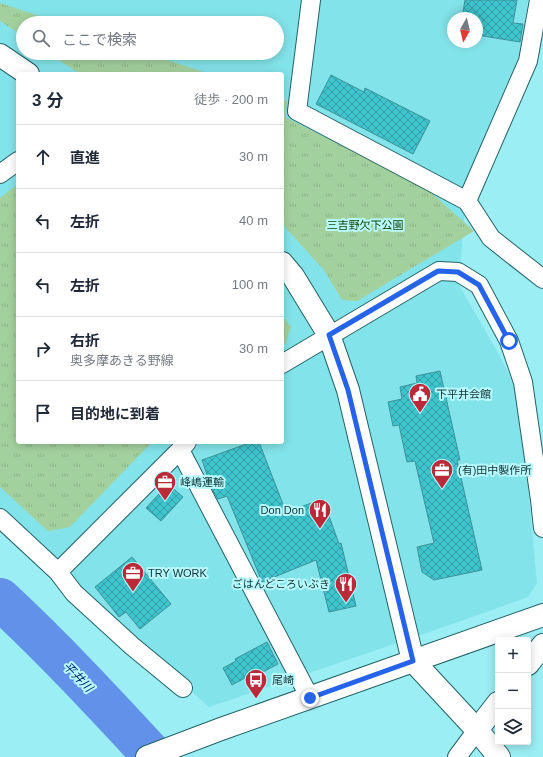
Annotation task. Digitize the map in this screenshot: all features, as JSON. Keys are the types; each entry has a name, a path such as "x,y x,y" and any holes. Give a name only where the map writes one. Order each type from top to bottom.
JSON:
{"street":[{"path":"312,0 297,111 467,201 491,238 543,279"},
{"path":"467,201 528,61 539,0"},
{"path":"0,55 25,72"},
{"path":"0,174 16,162"},
{"path":"284,265 293,276 329,335 348,390 413,661 477,730 499,757"},
{"path":"284,363 438,271 458,272 479,285 509,341 523,382 543,528"},
{"path":"58,572 183,446 310,698"},
{"path":"0,518 58,572 74,593 132,646 183,688"},
{"path":"147,757 221,729 543,615"},
{"path":"531,660 543,645"},
{"path":"457,757 495,707"}],"shaded area":[{"path":"0,0 528,0 520,53 467,177 459,285 513,381 523,438 537,583 528,597 209,707 0,518"}],"green space":[{"path":"0,3 39,16 16,16 16,31 0,21"},
{"path":"59,60 168,60 203,72 77,72"},
{"name":"三吉野欠下公園","path":"284,100 287,101 285,117 426,188 474,231 357,301 342,300 324,270 284,226"},
{"path":"16,186 16,444 150,444 70,527 48,531 0,487 0,198"},
{"path":"284,318 291,327 284,345"}],"building":[{"path":"465,0 517,0 513,23 523,24 520,42 483,36 483,12 463,12"},
{"path":"331,75 364,92 365,88 430,121 413,154 316,104"},
{"path":"440,371 460,460 457,460 482,570 434,580 422,572 417,547 434,543 415,461 407,462 399,425 393,426 388,402 402,399 400,387 417,383 416,376"},
{"path":"246,444 260,444 286,512 323,499 339,544 341,543 356,606 329,612 316,560 262,582 227,496 218,499 212,489 202,460"},
{"path":"168,484 183,497 161,521 146,508"},
{"path":"132,557 171,604 140,629 126,612 119,617 95,587"},
{"path":"267,642 278,664 246,681 245,678 232,685 223,668 236,661 235,659"}],"waterway":[{"name":"平井川","path":"0,599 98,696 154,757"}],"place":[{"name":"下平井会館","path":"420,414"},
{"name":"(有)田中製作所","path":"442,490"},
{"name":"峰嶋運輸","path":"165,502"},
{"name":"Don Don","path":"320,530"},
{"name":"TRY WORK","path":"133,592"},
{"name":"ごはんどころいぶき","path":"346,604"},
{"name":"尾崎","path":"256,700"}],"route":[{"path":"310,698 413,661 348,390 329,335 438,271 458,272 479,285 509,341"}]}
